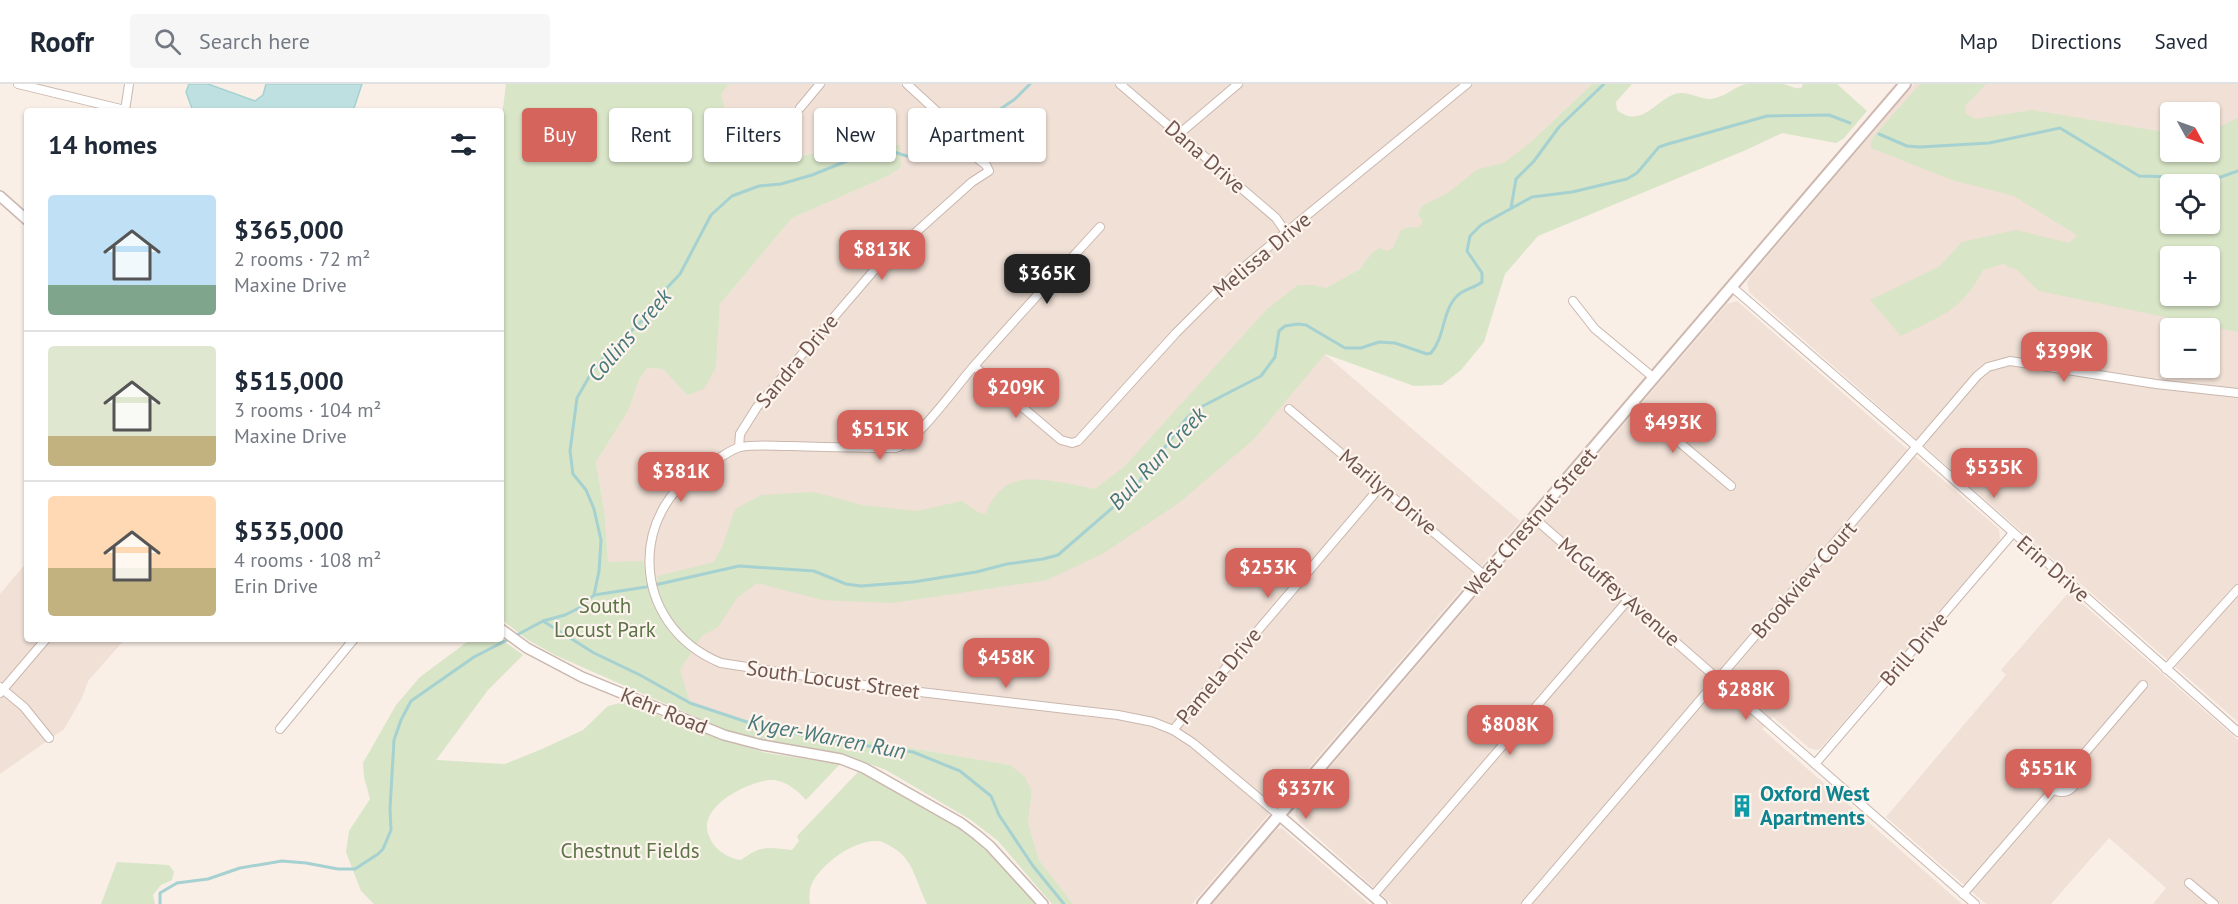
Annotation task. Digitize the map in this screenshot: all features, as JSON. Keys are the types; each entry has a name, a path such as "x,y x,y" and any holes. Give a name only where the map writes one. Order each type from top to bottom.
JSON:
{"main road":[{"name":"West Chestnut Street","path":"1203,904 1905,84"}],"street":[{"path":"18,84 117,108"},
{"path":"125,108 129,84"},
{"path":"800,108 820,84"},
{"name":"Sandra Drive","path":"739,447 740,434 757,407 876,268 972,182 987,174 989,169 977,158 958,131 907,84"},
{"name":"Dana Drive","path":"1120,84 1275,218 1287,234"},
{"path":"1179,134 1238,84"},
{"name":"Melissa Drive","path":"974,366 1061,440 1072,443 1083,436 1176,333 1226,284 1467,84"},
{"path":"0,196 24,213"},
{"path":"739,447 896,448 901,446 914,436 1100,227"},
{"name":"Erin Drive","path":"1732,287 1917,447 2238,732"},
{"path":"1573,301 1595,329 1654,378"},
{"name":"Brookview Court","path":"1526,904 1977,376 1988,367 2010,361 2156,384 2238,393"},
{"path":"1633,403 1731,486"},
{"name":"Marilyn Drive","path":"1289,410 1485,576"},
{"name":"South Locust Street","path":"739,447 707,464 684,480 663,506 651,536 649,563 655,593 668,619 690,644 711,659 746,668 907,691 1118,715 1153,722 1173,730 1193,743 1382,904"},
{"name":"Pamela Drive","path":"1173,730 1381,486"},
{"name":"McGuffey Avenue","path":"1534,518 1975,904"},
{"name":"Brill Drive","path":"1815,764 2013,533"},
{"path":"2166,669 2238,589"},
{"path":"1373,896 1628,600"},
{"name":"Kehr Road","path":"504,631 528,648 582,677 724,735 762,745 841,759 864,768 961,823 977,835 1043,904"},
{"path":"43,642 1,690 24,707 49,738"},
{"path":"280,729 352,642"},
{"path":"2072,768 2143,685"},
{"path":"2062,764 2072,768 2076,776 2074,785 2067,791 2054,789 2048,780 2053,767 2062,764"},
{"path":"1963,894 2054,789"},
{"path":"2189,883 2214,904"}],"shaded area":[{"path":"729,84 1592,84 1532,141 1411,240 1279,315 1520,521 1192,904 1073,904 1039,860 1028,822 1032,792 1010,765 730,717 690,703 608,562 605,516 596,462 628,411 639,380 647,368 663,369 687,395 716,367 720,304 792,218 888,176 901,167 896,161 896,108 814,108 814,153 802,156 802,108 724,108 720,94"},
{"path":"1914,84 2238,84 2238,722 1749,292 1747,282"},
{"path":"1737,301 1999,529 2000,539 1997,544 1821,748 1817,750 1809,748 1773,717 1762,729 1962,904 1392,904 1300,822 1295,815 1297,806 1727,304"},
{"path":"24,566 24,642 122,642 88,681 82,698 64,729 0,774 0,594"},
{"path":"2069,592 2238,740 2238,904 2153,904 2166,888 2109,838 2051,904 1986,904 1886,817 2006,675 2001,670"},
{"path":"1282,828 1369,904 1213,904 1277,829"}],"green space":[{"name":"South Locust Park","path":"506,84 729,84 721,94 724,108 704,108 704,162 802,162 802,156 814,153 814,162 896,162 896,145 900,146 901,167 888,176 792,218 720,304 716,367 704,389 687,395 663,369 647,368 639,380 628,411 596,462 605,516 608,562 643,561 647,583 658,581 657,576 714,562 723,545 735,509 762,495 814,492 862,505 917,511 962,501 981,514 986,513 1000,490 1009,484 1023,480 1044,480 1095,489 1125,466 1267,309 1298,285 1326,288 1360,269 1372,253 1380,248 1387,251 1393,248 1401,230 1409,227 1419,228 1423,221 1418,214 1422,206 1448,193 1478,169 1504,163 1532,141 1592,84 1632,84 1616,102 1617,110 1633,116 1648,112 1675,94 1685,93 1711,99 1746,84 1783,84 1801,88 1803,84 1837,84 1867,111 1844,138 1836,143 1782,133 1538,236 1505,274 1484,342 1461,370 1442,385 1414,386 1325,354 1254,439 1180,502 1102,554 1047,580 893,603 822,600 757,583 737,598 718,627 702,636 680,670 690,703 730,717 1010,765 1025,777 1032,792 1028,822 1039,860 1073,904 1052,904 998,841 971,820 886,770 840,753 768,742 730,732 557,656 528,640 504,621 504,108"},
{"path":"1920,84 1986,84 1966,105 1965,113 1975,119 2032,110 2160,131 2160,162 2220,162 2220,126 2238,118 2238,332 2220,328 2220,318 2170,318 2039,291 2017,270 2003,264 1983,270 1967,295 1949,311 1901,336 1870,300 1939,267 1962,242 2016,230 2069,243 2077,235 2014,196 1952,180 1871,148 1871,142"},
{"name":"Chestnut Fields","path":"504,641 523,655 488,690 436,760 505,764 583,730 608,706 624,702 717,738 766,753 840,764 806,800 790,786 775,780 749,786 726,798 710,815 707,825 713,844 730,857 741,860 765,848 792,850 799,841 797,836 859,771 962,830 991,854 1035,904 927,904 912,869 903,856 883,842 869,841 841,853 825,866 812,884 810,904 374,904 361,891 346,852 349,831 370,799 363,763 396,705 420,677 467,642"},
{"path":"117,862 169,865 174,872 172,880 161,885 153,895 155,904 101,904"}],"water":[{"path":"189,84 208,84 255,101 263,95 266,84 362,84 354,108 192,108 186,92"}],"waterway":[{"name":"Collins Creek","path":"515,636 543,621 565,615 581,607 594,595 599,571 601,540 594,509 586,490 573,474 570,451 577,398 593,370 650,313 665,290 680,274 711,215 732,196 759,186 781,184 812,175 872,151 894,152 913,158 932,152 955,140 1015,99 1030,84"},
{"name":"Bull Run Creek","path":"1511,208 1516,179 1534,161 1559,127 1604,84"},
{"name":"Bull Run Creek","path":"594,595 646,587 739,566 814,571 846,584 861,586 913,582 1058,555 1133,490 1186,419 1199,408 1261,376 1275,357 1279,331 1285,326 1306,325 1345,348 1361,348 1379,342 1395,343 1427,354 1431,353 1436,347 1452,302 1457,296 1482,282 1482,273 1467,251 1470,236 1481,225 1532,197 1572,192 1627,179 1637,173 1659,147 1767,116 1829,115 1850,123"},
{"name":"Bull Run Creek","path":"1879,134 1907,146 1920,147 1989,143 2060,128 2139,176 2218,178 2238,171"},
{"name":"Kyger-Warren Run","path":"543,621 594,653 690,703 762,727 839,742 913,752 960,771 991,796 999,815 1033,866 1064,904"},
{"name":"Collins Creek","path":"504,642 509,639"},
{"name":"Collins Creek","path":"160,904 160,893 177,883 208,879 240,868 282,861 338,869 355,869 378,854 383,849 391,830 394,740 411,701 474,657 503,642"}],"place":[{"name":"Oxford West Apartments","path":"1742,806"}]}
